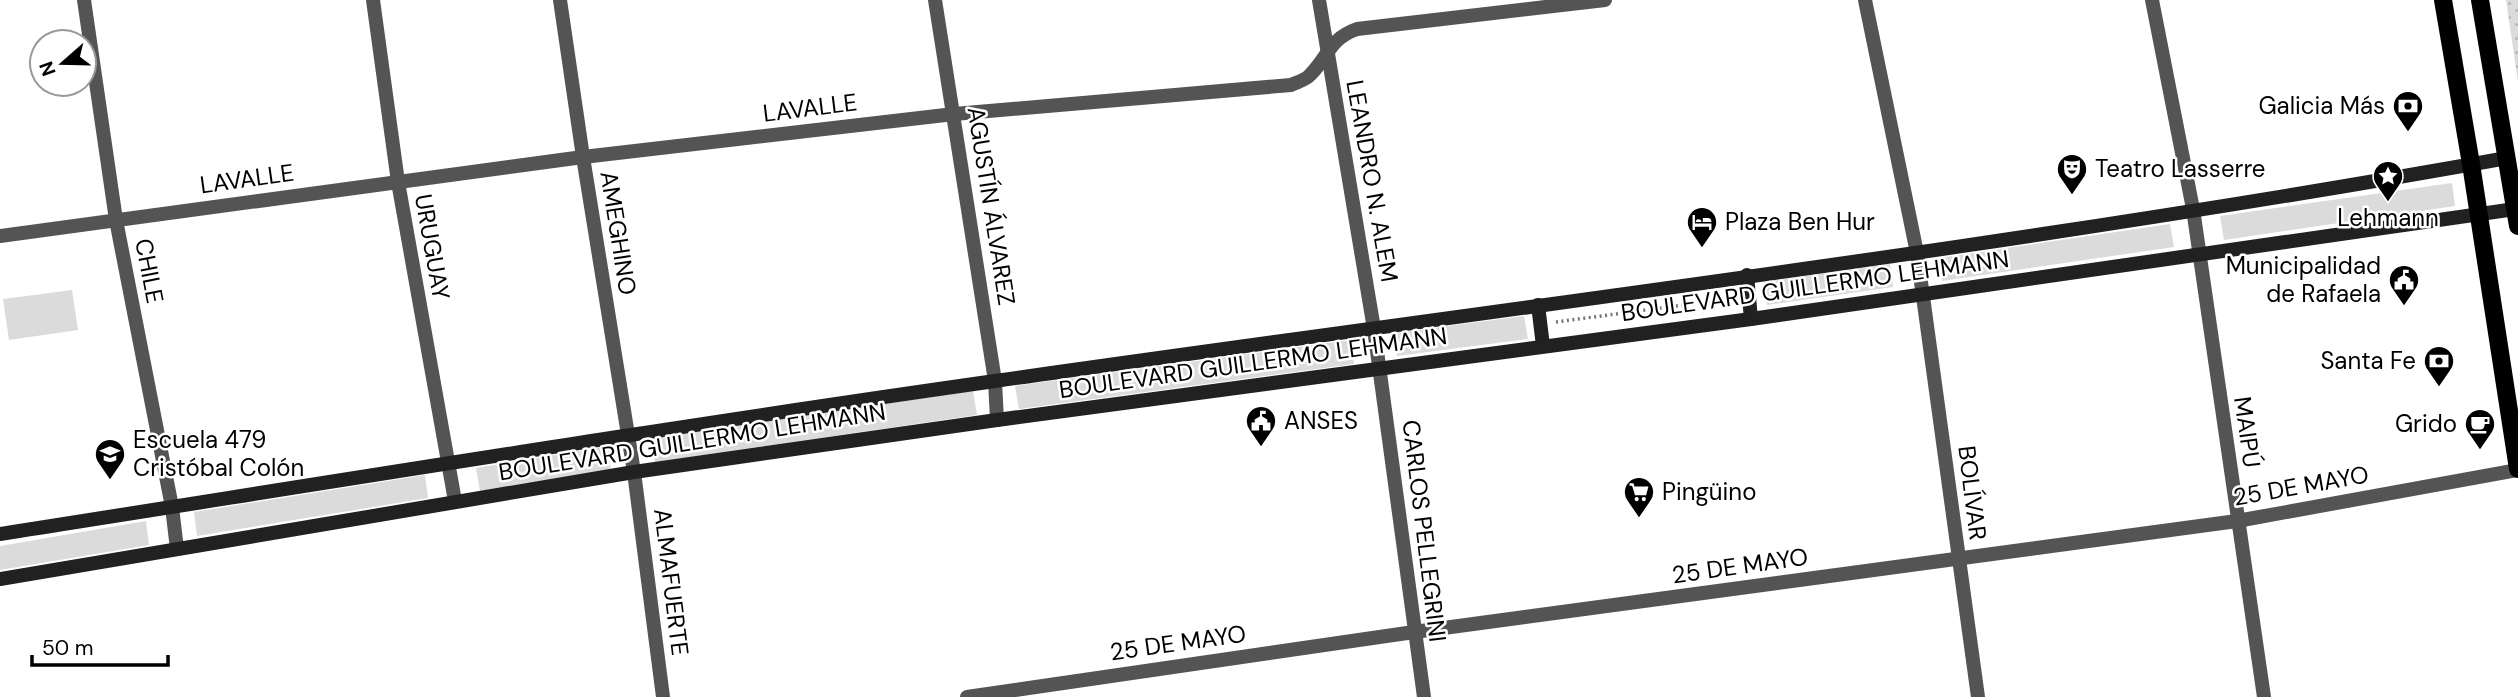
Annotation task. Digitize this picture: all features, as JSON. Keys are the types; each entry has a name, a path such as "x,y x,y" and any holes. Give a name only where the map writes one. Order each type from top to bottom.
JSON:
{"main road":[{"path":"2443,0 2518,470"},
{"path":"2480,0 2517,218"},
{"name":"BOULEVARD GUILLERMO LEHMANN","path":"0,534 628,435 995,381 1917,253 2507,158"},
{"name":"BOULEVARD GUILLERMO LEHMANN","path":"0,579 634,472 998,420 1751,319 2479,215 2517,218"},
{"path":"1746,275 1751,319"},
{"path":"1538,305 1543,346"}],"street":[{"name":"CHILE","path":"84,0 116,220 172,507 177,549"},
{"name":"URUGUAY","path":"373,0 398,182 456,501"},
{"name":"AMEGHINO","path":"561,0 583,158 634,472"},
{"name":"AGUSTÍN ÁLVAREZ","path":"935,0 995,381 998,420"},
{"name":"LEANDRO N. ALEM","path":"1319,0 1380,370"},
{"name":"LAVALLE","path":"0,236 583,158 954,114 1291,85 1309,77 1327,49 1343,34 1357,29 1605,0"},
{"name":"BOLÍVAR","path":"1865,0 1924,294 1978,697"},
{"name":"MAIPÚ","path":"2152,0 2193,209 2264,697"},
{"name":"CARLOS PELLEGRINI","path":"1380,370 1424,697"},
{"name":"25 DE MAYO","path":"967,697 1414,632 2237,521 2518,470"},
{"name":"ALMAFUERTE","path":"634,472 663,697"}],"path":[{"path":"1540,325 1748,296"}],"shaded area":[{"path":"2506,0 2518,0 2518,82"},
{"path":"2452,183 2455,206 2224,240 2220,216"},
{"path":"2170,224 2174,247 1942,281 1939,258"},
{"path":"1890,264 1893,287 1767,305 1764,282"},
{"path":"72,290 78,330 9,340 3,299"},
{"path":"1524,316 1528,339 1397,356 1394,333"},
{"path":"1350,340 1354,364 1019,409 1015,386"},
{"path":"973,391 977,415 655,462 651,438"},
{"path":"608,446 611,470 480,491 476,468"},
{"path":"425,475 428,498 197,536 194,512"},
{"path":"146,521 149,545 0,570 0,546"}],"place":[{"name":"Galicia Más","path":"2408,133"},
{"name":"Teatro Lasserre","path":"2072,196"},
{"name":"Lehmann","path":"2388,203"},
{"name":"Plaza Ben Hur","path":"1702,249"},
{"name":"Municipalidad de Rafaela","path":"2404,307"},
{"name":"Santa Fe","path":"2439,388"},
{"name":"ANSES","path":"1261,448"},
{"name":"Grido","path":"2480,451"},
{"name":"Escuela 479 Cristóbal Colón","path":"110,481"},
{"name":"Pingüino","path":"1639,519"}]}
